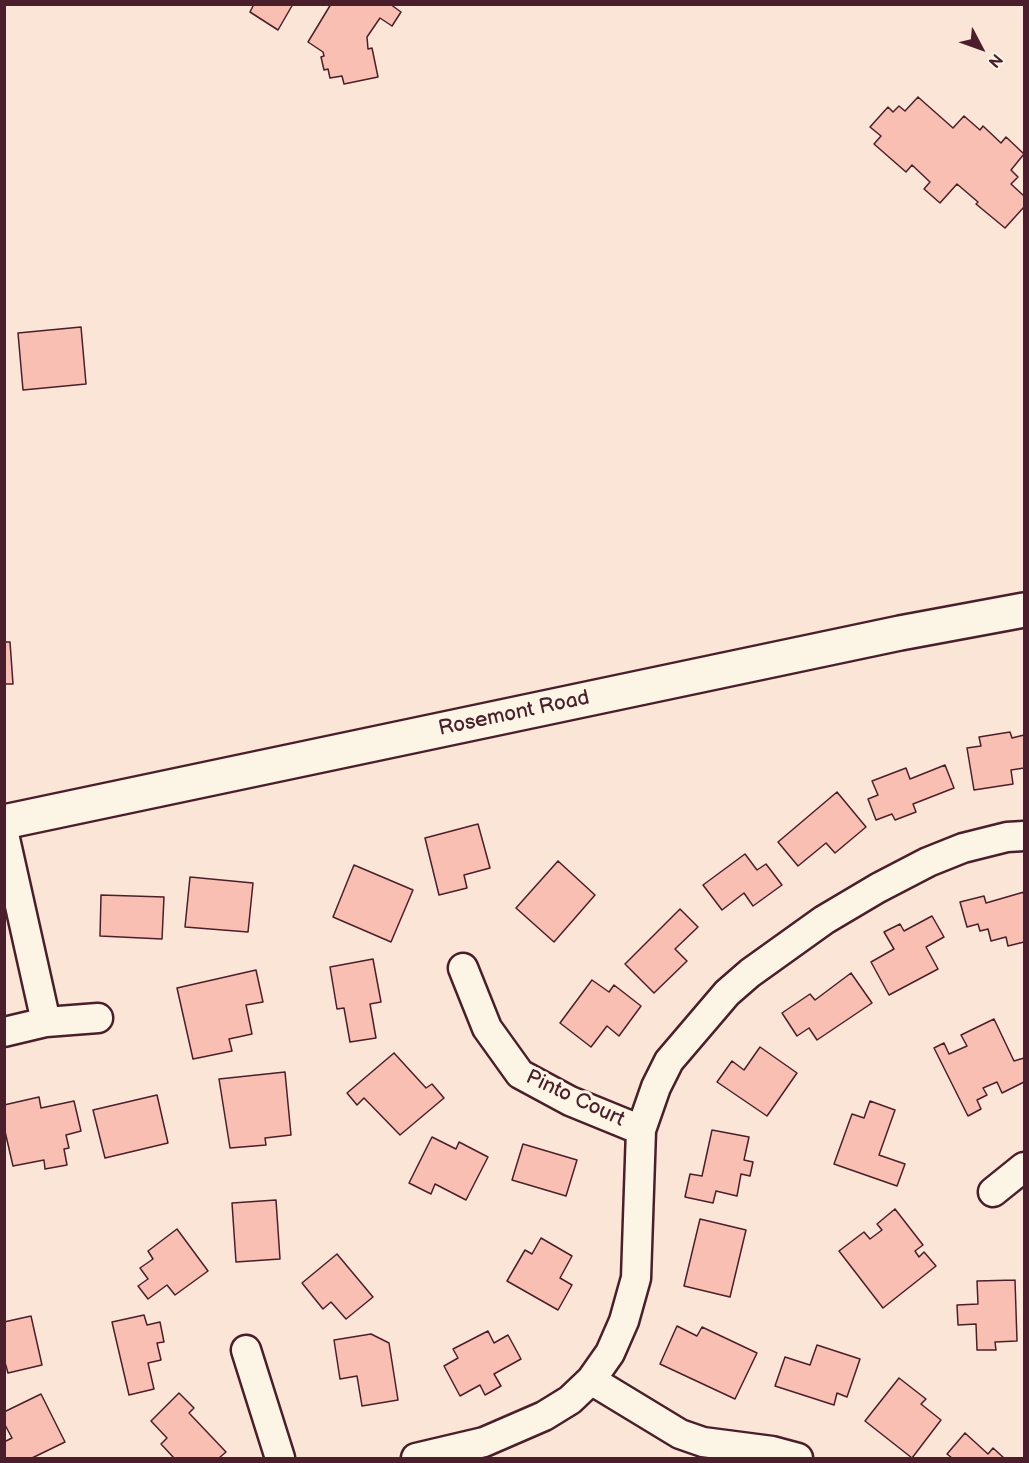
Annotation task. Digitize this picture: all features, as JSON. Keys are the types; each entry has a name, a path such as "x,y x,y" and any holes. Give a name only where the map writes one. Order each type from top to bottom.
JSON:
{"main road":[{"name":"Rosemont Road","path":"4,822 900,633 1024,610"}],"street":[{"path":"4,834 46,1022"},
{"path":"416,1458 484,1442 520,1429 570,1400 591,1380 609,1353 622,1325 636,1278 642,1130 656,1087 669,1061 703,1019 750,973 824,920 928,862 963,848 1007,837 1024,836"},
{"name":"Pinto Court","path":"463,968 487,1028 520,1074 570,1101 642,1130"},
{"path":"4,1032 46,1022 98,1018"},
{"path":"993,1192 1024,1167"},
{"path":"246,1350 280,1458"},
{"path":"591,1380 680,1434 703,1442 772,1451 798,1458"}],"building":[{"path":"254,4 293,4 278,30 250,12"},
{"path":"331,4 390,4 401,12 392,26 380,18 367,37 368,49 372,48 378,77 344,84 342,76 330,78 328,69 324,70 321,57 324,56 323,52 308,42"},
{"path":"918,97 953,128 964,116 980,130 983,126 1001,143 1006,137 1024,154 1011,170 1018,177 1011,184 1024,196 1024,207 1005,228 976,204 978,202 957,184 940,203 924,189 930,182 912,165 906,172 874,144 881,136 870,127 888,107 893,112 899,106 905,111"},
{"path":"81,327 86,384 23,390 18,333"},
{"path":"4,642 10,642 13,684 4,684"},
{"path":"1010,732 1012,738 1024,735 1024,768 1011,770 1013,784 974,790 967,748 981,746 979,737"},
{"path":"945,765 954,788 913,804 916,812 895,820 892,814 876,820 868,799 878,795 872,781 906,768 910,779"},
{"path":"837,792 866,827 835,853 826,843 798,866 778,842"},
{"path":"478,824 490,868 464,875 467,888 439,895 425,838"},
{"path":"745,854 757,870 766,864 782,885 753,906 744,893 722,910 703,885"},
{"path":"558,861 595,895 554,942 516,908"},
{"path":"354,865 413,890 391,942 333,917"},
{"path":"190,877 253,883 248,932 185,927"},
{"path":"1024,892 1024,942 1008,946 1006,937 991,941 988,929 980,931 978,924 967,927 960,902 984,896 986,903"},
{"path":"101,895 164,897 162,939 100,936"},
{"path":"680,909 698,927 675,949 687,961 654,993 625,964"},
{"path":"932,916 944,937 926,947 938,969 889,995 871,962 894,949 884,932 900,924 904,931"},
{"path":"373,959 381,1002 370,1004 376,1038 350,1042 344,1008 337,1009 330,967"},
{"path":"256,970 263,1002 246,1005 252,1034 229,1039 232,1051 193,1059 177,988"},
{"path":"851,973 872,1003 817,1040 809,1028 797,1036 782,1013 810,994 815,1000"},
{"path":"592,980 609,992 614,985 641,1006 619,1036 607,1026 591,1047 560,1023"},
{"path":"994,1019 1014,1061 1024,1058 1024,1082 1002,1093 997,1082 983,1088 987,1095 977,1100 981,1109 968,1116 934,1048 944,1043 949,1054 967,1046 961,1035"},
{"path":"760,1047 797,1073 767,1116 717,1082 732,1061 744,1070"},
{"path":"394,1053 426,1088 432,1084 444,1098 400,1135 364,1098 357,1105 347,1093"},
{"path":"285,1072 291,1135 265,1138 266,1145 230,1148 219,1079"},
{"path":"157,1095 168,1143 105,1158 93,1110"},
{"path":"39,1097 41,1108 74,1101 81,1131 66,1135 69,1148 64,1149 67,1165 45,1169 44,1160 13,1166 4,1127 4,1105"},
{"path":"870,1101 895,1110 879,1155 905,1164 897,1186 834,1164 852,1114 864,1118"},
{"path":"712,1130 749,1137 744,1160 753,1162 750,1176 741,1174 737,1196 716,1191 713,1203 685,1197 690,1174 702,1176"},
{"path":"432,1137 456,1149 459,1142 488,1157 466,1200 435,1184 431,1194 409,1183"},
{"path":"523,1144 577,1160 566,1196 512,1180"},
{"path":"276,1200 280,1259 236,1262 232,1203"},
{"path":"895,1209 923,1245 915,1251 919,1257 924,1252 936,1266 883,1308 839,1251 864,1232 870,1239 882,1230 877,1224"},
{"path":"700,1219 746,1230 730,1297 684,1286"},
{"path":"177,1229 208,1271 175,1295 167,1285 148,1299 138,1286 148,1279 140,1268 153,1259 148,1251"},
{"path":"541,1238 572,1256 560,1278 572,1285 558,1310 507,1281 525,1250 532,1254"},
{"path":"337,1254 373,1297 346,1319 331,1302 323,1309 302,1283"},
{"path":"1015,1280 1017,1341 995,1342 996,1350 977,1350 976,1324 958,1325 957,1305 978,1304 977,1281"},
{"path":"144,1315 147,1325 160,1322 164,1342 157,1343 161,1360 148,1363 154,1389 129,1395 112,1322"},
{"path":"31,1316 42,1365 8,1373 4,1359 4,1322"},
{"path":"677,1326 697,1336 702,1327 757,1353 735,1399 660,1364"},
{"path":"488,1331 494,1343 508,1335 521,1359 494,1374 501,1386 485,1395 480,1385 460,1396 444,1366 458,1358 453,1349"},
{"path":"371,1334 389,1343 398,1400 362,1406 357,1376 340,1379 334,1340"},
{"path":"817,1345 860,1359 847,1397 837,1393 834,1405 775,1386 785,1357 810,1365"},
{"path":"899,1378 926,1399 921,1404 941,1420 912,1458 865,1421"},
{"path":"179,1393 194,1408 189,1413 226,1452 219,1458 174,1458 161,1444 167,1438 151,1421"},
{"path":"41,1394 65,1442 32,1458 5,1458 4,1442 12,1438 4,1423 4,1412"},
{"path":"965,1433 988,1454 993,1448 1004,1458 952,1458 947,1454"}]}
